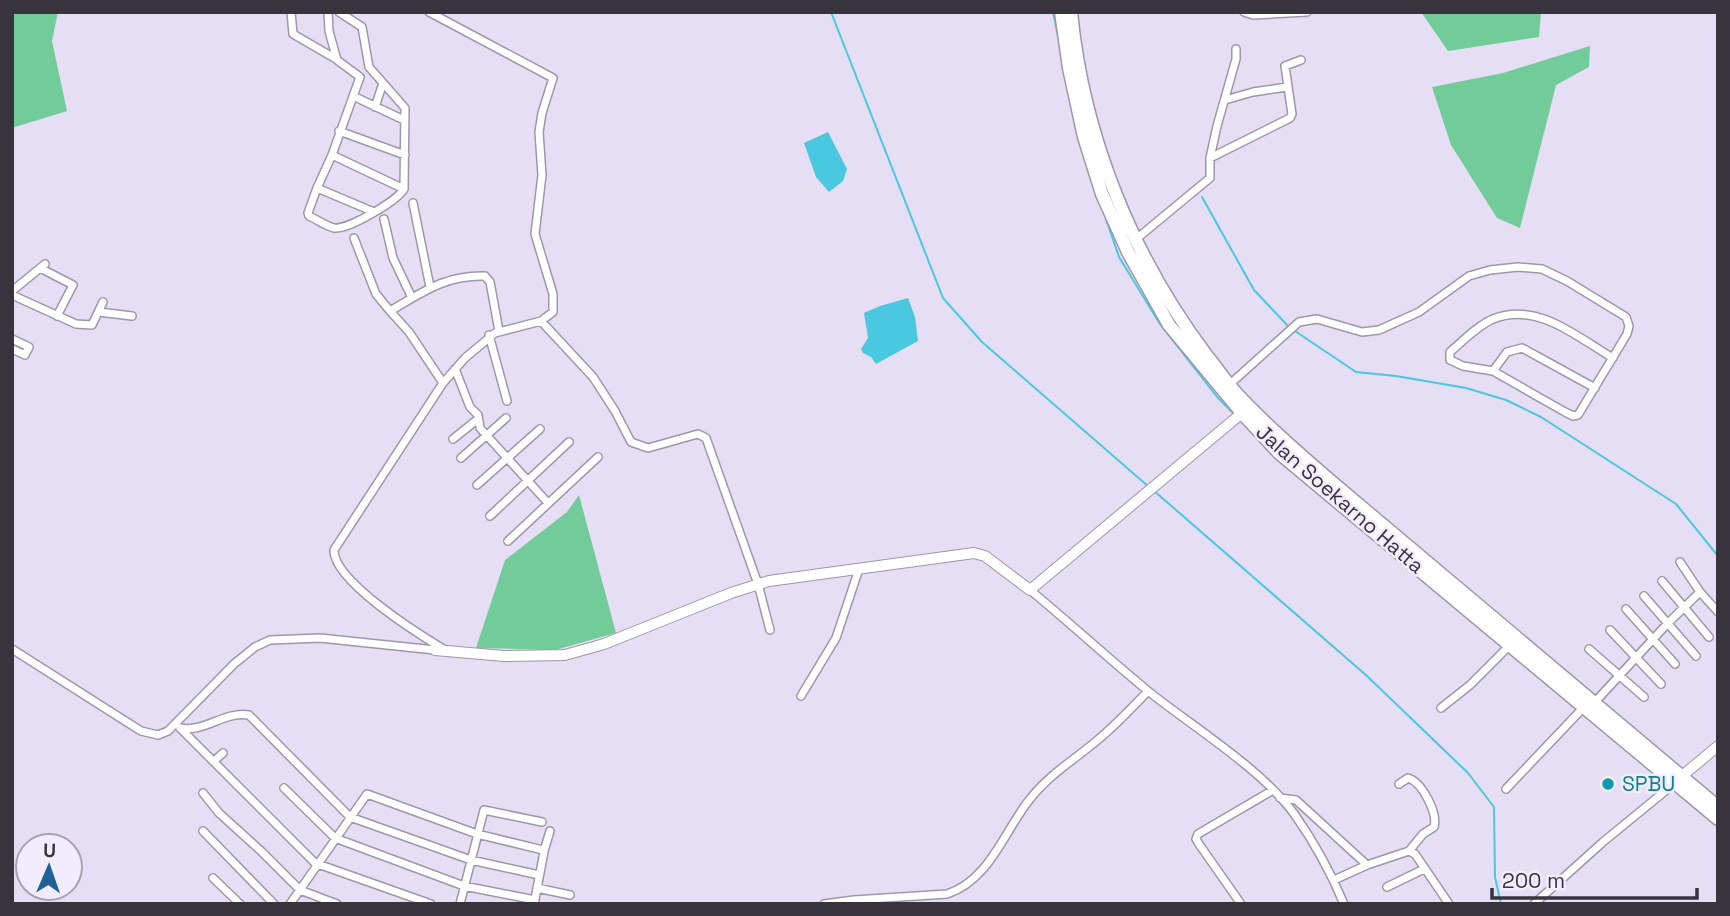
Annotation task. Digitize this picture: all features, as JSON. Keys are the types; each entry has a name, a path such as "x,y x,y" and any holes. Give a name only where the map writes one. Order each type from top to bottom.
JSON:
{"highway":[{"name":"Jalan Soekarno Hatta","path":"1061,12 1069,68 1084,137 1102,194 1119,232 1169,325 1237,417 1509,647 1591,704"},
{"name":"Jalan Soekarno Hatta","path":"1071,12 1080,74 1102,160 1135,240 1185,326 1229,385 1285,442 1591,704 1718,819"},
{"name":"Jalan Soekarno Hatta","path":"1677,781 1718,807"}],"street":[{"path":"291,12 293,34 327,52 360,78"},
{"path":"327,52 328,12"},
{"path":"339,12 362,27 369,67 405,108 405,155 404,189 390,204 343,227 334,228 308,213 360,78 369,67"},
{"path":"429,12 554,78 541,113 539,132 542,175 535,234 553,294 552,312 541,321 489,335 455,369 443,383 334,550 334,557 358,587 404,625 440,650"},
{"path":"1244,12 1253,15 1307,12"},
{"path":"329,32 337,60"},
{"path":"1135,240 1210,178 1210,158 1236,60 1236,49"},
{"path":"1210,158 1290,118 1292,114 1285,65 1301,60"},
{"path":"375,107 383,83"},
{"path":"1225,100 1287,86"},
{"path":"353,96 404,120"},
{"path":"340,131 405,155"},
{"path":"332,155 404,189"},
{"path":"317,188 374,212"},
{"path":"413,203 430,287"},
{"path":"384,219 393,258 412,298"},
{"path":"354,238 376,294 409,332 443,383"},
{"path":"57,316 73,285 43,266 12,293 57,316 76,324 92,325 103,302"},
{"path":"1229,385 1299,322 1317,319 1362,332 1380,330 1419,312 1469,276 1490,270 1518,267 1542,269 1626,317 1628,334 1578,415 1573,415 1493,371 1463,366 1450,360 1450,352 1491,320 1524,313 1544,317 1613,358"},
{"path":"390,311 430,287 453,278 485,276 490,282 499,331"},
{"path":"99,312 132,316"},
{"path":"541,321 593,377 631,442 648,448 698,434 704,435 758,584 769,630"},
{"path":"489,335 507,401"},
{"path":"12,339 29,347 25,355 12,349"},
{"path":"1493,371 1507,352 1522,348 1595,388"},
{"path":"455,369 470,407 478,415 480,428 548,503"},
{"path":"1030,590 1237,417"},
{"path":"461,458 506,418"},
{"path":"453,439 478,419"},
{"path":"477,485 540,429"},
{"path":"489,516 569,442"},
{"path":"508,541 598,457"},
{"path":"12,649 141,732 158,735 178,726 234,664 270,640 320,638 504,656 565,655 604,644 758,584 978,553 1030,590 1148,691 1235,757 1273,790 1294,814 1334,880 1344,904"},
{"path":"1680,562 1700,592 1718,612"},
{"path":"801,696 836,638 859,569"},
{"path":"1662,582 1709,637"},
{"path":"1506,789 1700,592"},
{"path":"1644,596 1696,656"},
{"path":"1626,610 1675,664"},
{"path":"1610,630 1661,684"},
{"path":"1441,708 1509,647"},
{"path":"1590,649 1618,678 1644,697"},
{"path":"824,904 958,891 990,860 1040,787 1104,735 1148,691"},
{"path":"178,726 193,729 227,715 249,715 350,817 471,860 539,875"},
{"path":"178,726 318,864 412,901 431,904"},
{"path":"1534,904 1718,746"},
{"path":"214,761 223,753"},
{"path":"1334,880 1409,851 1423,834 1434,827 1436,818 1413,780 1408,778 1399,784"},
{"path":"284,788 335,838 464,886 534,902 550,831"},
{"path":"1241,904 1196,839 1198,834 1273,790"},
{"path":"202,793 219,813 300,890 337,904"},
{"path":"290,904 366,794 477,834 544,851"},
{"path":"1280,799 1296,800 1367,865"},
{"path":"460,904 485,809 542,822"},
{"path":"203,831 274,904"},
{"path":"1409,851 1415,854 1449,904"},
{"path":"1387,887 1424,869"},
{"path":"213,878 240,904"},
{"path":"537,888 570,895"}],"green space":[{"path":"12,12 58,12 52,41 67,111 12,128"},
{"path":"1421,12 1541,12 1539,37 1448,51"},
{"path":"1590,46 1589,67 1556,85 1520,228 1497,218 1451,145 1432,87 1503,73"},
{"path":"579,495 616,633 555,650 476,648 505,560 567,512"}],"water":[{"path":"828,132 847,169 843,181 829,192 816,177 804,143"},
{"path":"908,298 915,317 918,341 876,364 861,349 868,338 864,313"}],"waterway":[{"path":"831,12 943,298 982,342 1149,487"},
{"path":"1053,12 1058,36"},
{"path":"1202,197 1254,290 1288,326"},
{"path":"1103,210 1119,257 1160,324 1218,398 1235,415"},
{"path":"1295,331 1356,372 1466,388 1506,400 1541,417 1676,504 1718,556"},
{"path":"1239,419 1250,430"},
{"path":"1153,490 1367,676 1468,773 1494,807 1495,877 1501,904"},
{"path":"1684,798 1718,827"}],"place":[{"name":"SPBU","path":"1608,784"}]}
